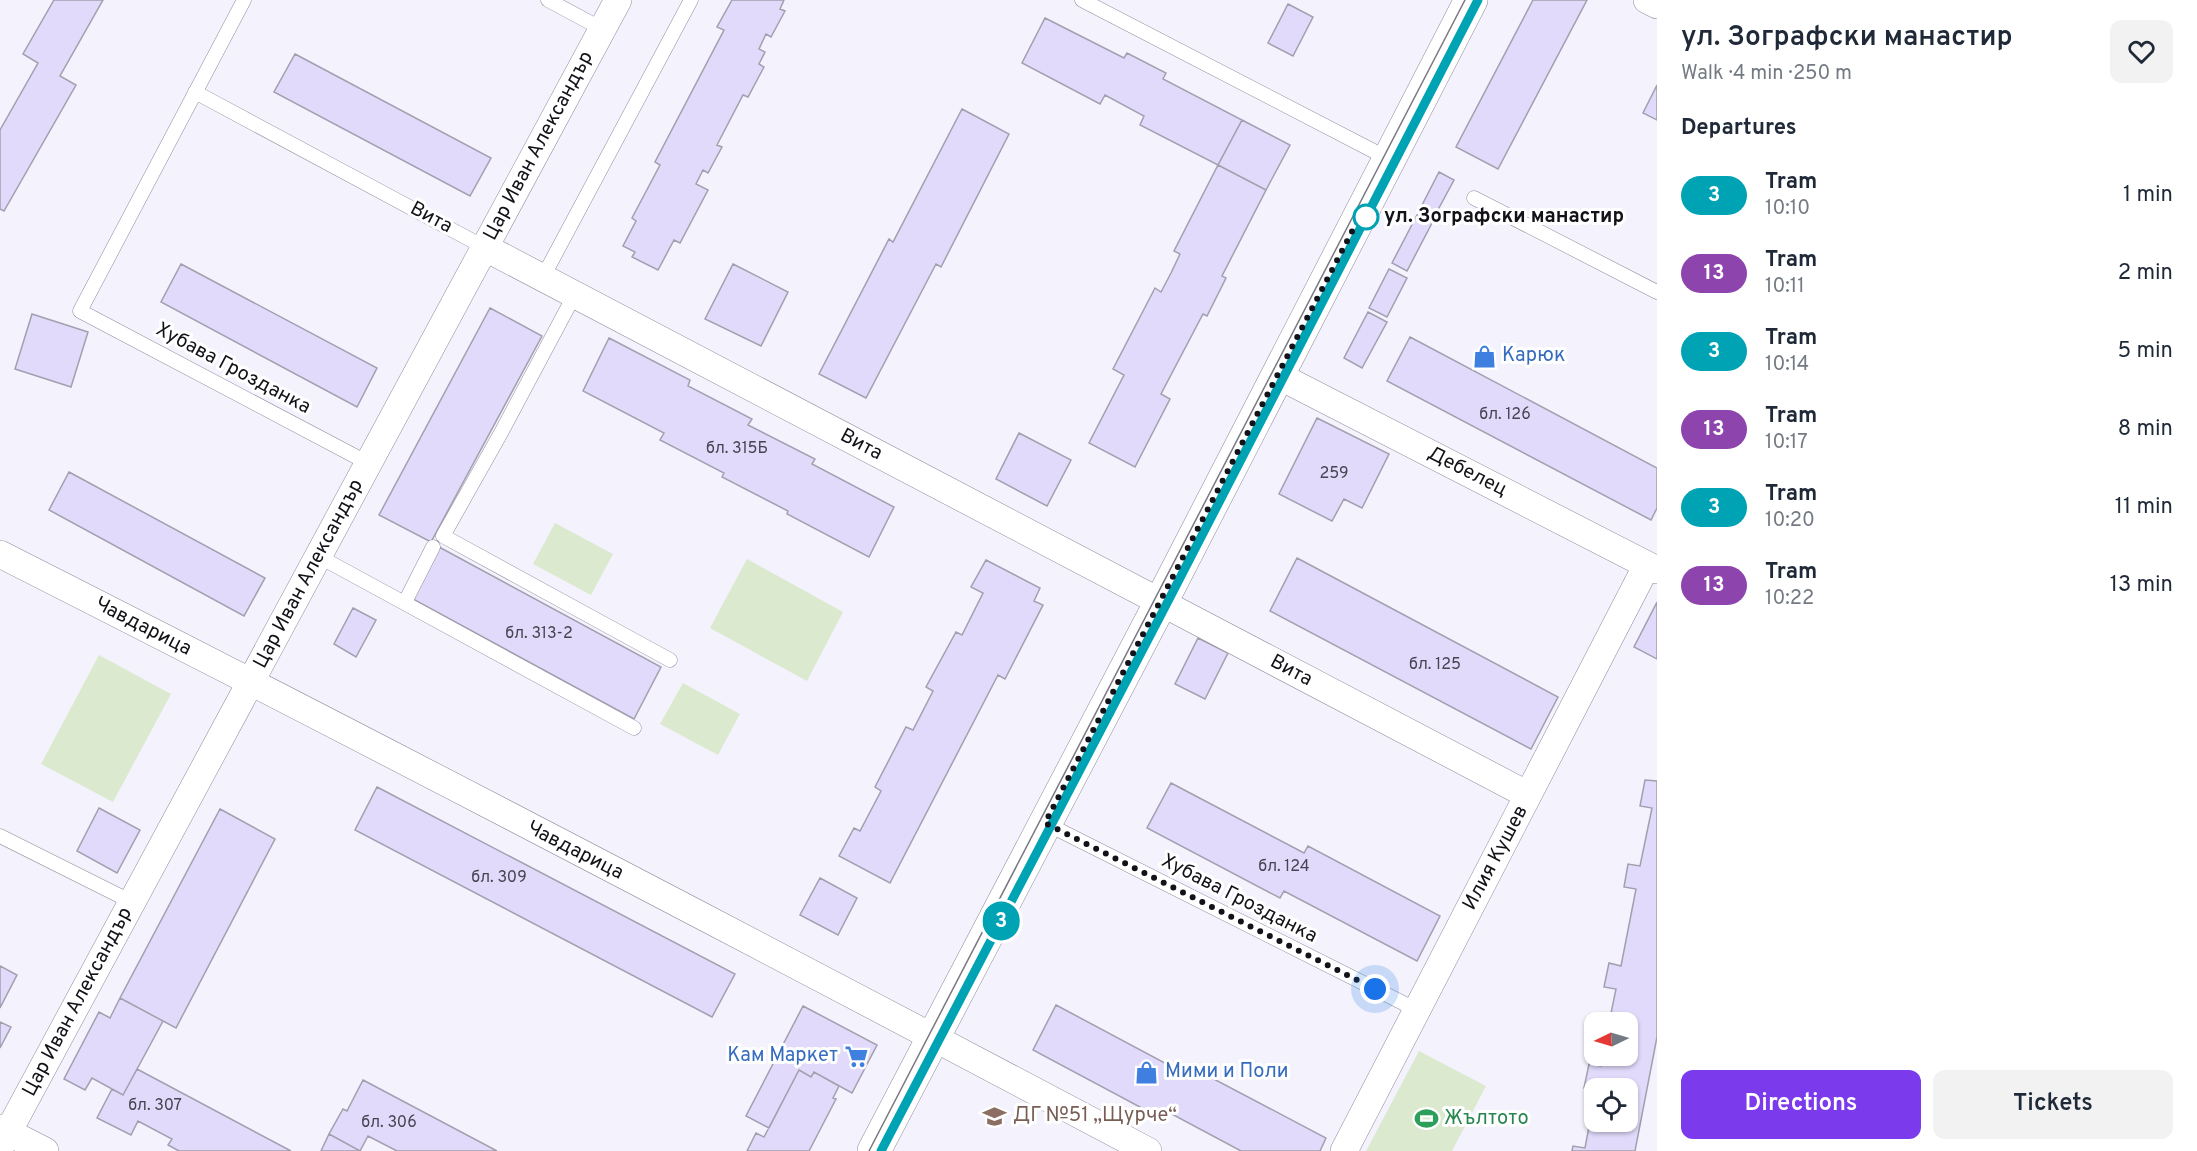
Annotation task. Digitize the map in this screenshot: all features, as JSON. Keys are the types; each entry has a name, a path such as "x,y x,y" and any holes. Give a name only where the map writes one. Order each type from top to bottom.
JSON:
{"street":[{"name":"Цар Иван Александър","path":"3,1136 132,902 618,0"},
{"path":"874,1151 1472,0"},
{"path":"1647,0 1657,5"},
{"name":"Вита","path":"484,247 1528,795"},
{"name":"Дебелец","path":"1277,375 1652,567"},
{"name":"Чавдарица","path":"0,554 251,681 1148,1151"},
{"name":"Илия Кушев","path":"1344,1151 1528,795 1652,567"},
{"path":"3,1136 45,1151"}],"lane":[{"path":"195,92 244,0"},
{"path":"548,0 602,29"},
{"path":"543,277 691,0"},
{"path":"1082,0 1389,159"},
{"name":"Вита","path":"195,92 484,247"},
{"name":"Хубава Грозданка","path":"195,92 80,310 368,463"},
{"path":"1474,198 1657,292"},
{"path":"575,294 443,536 670,660"},
{"path":"405,602 434,547"},
{"path":"318,556 634,728"},
{"name":"Хубава Грозданка","path":"1045,823 1417,1010"},
{"path":"0,836 132,902"}],"green space":[{"path":"555,523 613,554 591,595 533,564"},
{"path":"747,559 843,612 807,681 710,628"},
{"path":"99,655 171,694 113,802 41,764"},
{"path":"683,683 740,714 718,755 660,724"},
{"name":"Жълтото","path":"1419,1051 1486,1086 1452,1151 1366,1151"}],"building":[{"path":"54,0 103,0 60,76 76,85 4,211 0,209 0,130 38,63 23,54"},
{"path":"732,0 784,0 780,9 785,11 771,37 766,34 759,49 765,52 759,64 764,67 748,97 743,95 717,145 722,147 708,173 703,170 696,184 708,190 680,243 674,240 658,270 632,257 635,252 623,246 636,221 632,218 660,165 655,162 724,30 717,27"},
{"path":"1533,0 1587,0 1498,169 1456,147"},
{"path":"1288,4 1313,17 1293,56 1268,43"},
{"path":"1045,18 1124,58 1127,53 1166,73 1163,79 1242,120 1218,165 1140,125 1144,116 1105,95 1100,104 1022,63"},
{"path":"295,54 491,158 470,196 274,92"},
{"path":"1657,85 1657,120 1643,113"},
{"path":"962,109 1009,134 941,267 936,264 866,398 819,374 889,239 893,242"},
{"path":"1242,120 1290,145 1266,190 1218,165"},
{"path":"1218,165 1266,190 1222,276 1226,278 1207,316 1203,314 1161,394 1170,399 1135,467 1089,443 1124,375 1113,369 1155,288 1161,292 1171,273 1180,254 1174,251"},
{"path":"1439,172 1454,180 1433,219 1419,211"},
{"path":"1417,215 1432,223 1407,271 1392,263"},
{"path":"181,264 377,368 357,407 161,302"},
{"path":"733,264 788,292 761,346 705,319"},
{"path":"1389,269 1407,278 1387,317 1369,308"},
{"path":"490,308 542,336 431,542 379,515"},
{"path":"1368,312 1387,322 1362,368 1344,358"},
{"path":"32,314 88,332 71,387 15,369"},
{"path":"1410,337 1657,468 1657,508 1651,520 1387,381"},
{"path":"609,338 690,380 688,386 752,419 748,425 815,459 812,464 894,507 869,557 722,477 724,473 660,440 664,433 583,391"},
{"path":"1317,418 1389,454 1362,508 1344,499 1332,521 1279,494"},
{"path":"1019,433 1071,460 1047,506 996,479"},
{"path":"69,472 265,578 244,616 49,510"},
{"path":"439,547 661,667 634,719 411,598"},
{"path":"1297,558 1558,697 1531,749 1270,611"},
{"path":"986,560 1040,588 1034,601 1043,605 1005,679 998,675 890,883 839,856 854,828 860,831 881,791 875,787 906,727 913,730 933,691 926,687 956,632 962,635 983,593 971,587"},
{"path":"1657,602 1657,659 1634,647"},
{"path":"353,608 376,620 356,657 334,644"},
{"path":"1198,638 1228,653 1205,699 1175,684"},
{"path":"1645,780 1657,781 1657,1037 1635,1151 1572,1151 1573,1146 1585,1148 1588,1132 1638,1132 1638,1078 1586,1078 1589,1066 1638,1066 1638,1012 1611,1012 1616,989 1604,987 1609,963 1621,966 1636,889 1624,887 1628,864 1640,866 1652,808 1640,806"},
{"path":"1171,783 1304,853 1308,846 1440,916 1417,961 1284,891 1280,898 1147,828"},
{"path":"377,787 735,974 712,1017 355,830"},
{"path":"99,808 140,830 117,873 77,851"},
{"path":"220,809 275,839 176,1028 120,998"},
{"path":"820,878 857,898 838,935 800,915"},
{"path":"0,966 17,975 0,1008"},
{"path":"120,998 163,1021 123,1095 92,1078 85,1090 64,1079 99,1012 110,1018"},
{"path":"1056,1005 1189,1076 1193,1068 1326,1138 1320,1151 1241,1151 1170,1113 1166,1121 1033,1050"},
{"path":"803,1006 877,1045 852,1093 814,1072 811,1077 799,1070 769,1128 746,1116"},
{"path":"0,1022 11,1027 0,1048"},
{"path":"137,1069 291,1151 179,1151 168,1145 172,1139 138,1121 131,1135 97,1118 112,1089 123,1095"},
{"path":"799,1070 811,1077 814,1072 839,1086 833,1098 836,1099 809,1151 747,1151 756,1133 764,1137"},
{"path":"363,1080 497,1151 397,1151 368,1136 360,1151 329,1134 343,1109 347,1111"},
{"path":"329,1134 360,1151 321,1151"}],"tram line":[{"path":"869,1151 1465,0"},
{"path":"881,1151 1478,0"},
{"name":"3","path":"881,1151 1478,0"}],"place":[{"name":"ул. Зографски манастир","path":"1366,217"},
{"name":"Карюк","path":"1484,356"},
{"name":"Кам Маркет","path":"856,1056"},
{"name":"Мими и Поли","path":"1147,1072"},
{"name":"ДГ №51 „Щурче“","path":"995,1116"},
{"name":"Жълтото","path":"1426,1119"}],"route":[{"path":"1366,217 1358,220 1045,823 1375,989"}]}
